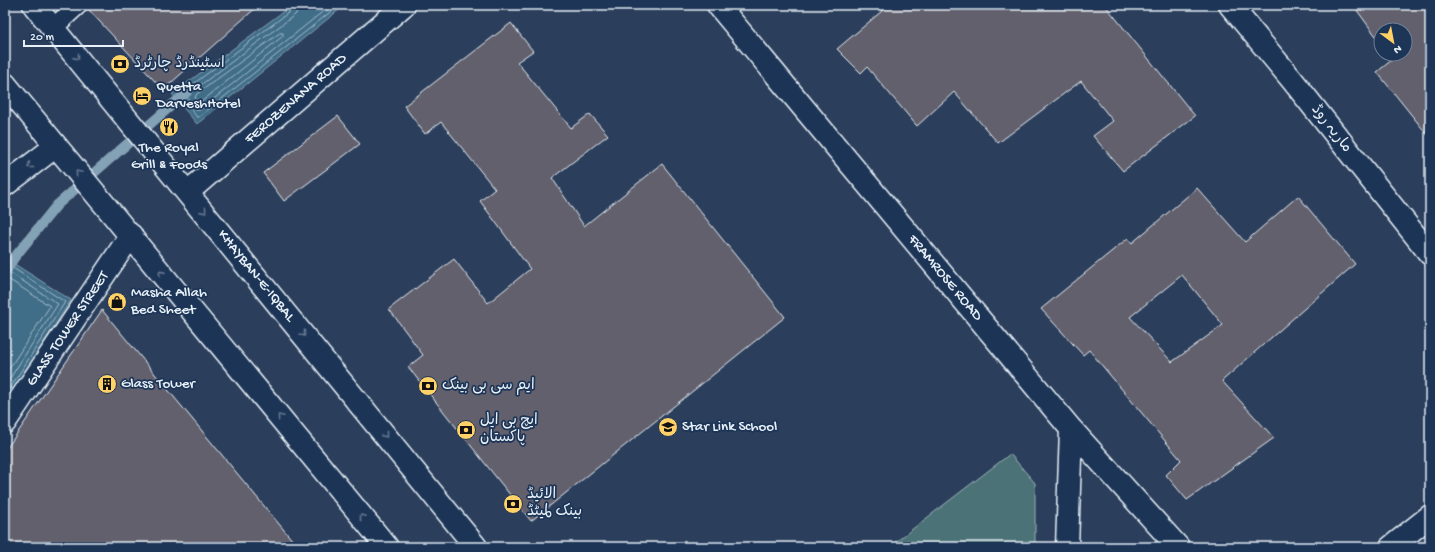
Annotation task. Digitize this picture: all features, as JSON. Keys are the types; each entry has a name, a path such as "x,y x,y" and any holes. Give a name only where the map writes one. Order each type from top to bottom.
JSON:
{"street":[{"name":"KHAYBAN-E-IQBAL","path":"34,5 476,547"},
{"name":"FEROZENANA ROAD","path":"188,192 404,5"},
{"name":"FRAMROSE ROAD","path":"718,5 1070,429 1178,547"},
{"name":"ماریہ روڈ","path":"1230,5 1293,81 1430,254"},
{"path":"5,84 387,547"},
{"path":"5,186 56,146"},
{"name":"GLASS TOWER STREET","path":"5,422 131,235"},
{"path":"1067,547 1070,429"},
{"path":"1391,547 1430,516"}],"lane":[{"path":"53,28 78,5"}],"green space":[{"path":"1010,454 1035,483 1035,547 889,547"}],"water":[{"path":"292,5 345,5 197,124 172,94"},
{"path":"8,260 71,300 5,403 5,265"}],"building":[{"path":"88,5 259,5 163,90 88,9"},
{"path":"889,5 1105,5 1195,116 1123,171 1093,136 1113,121 1081,81 998,143 954,92 917,126 867,67 861,73 837,49"},
{"path":"1353,5 1430,5 1430,138 1377,72 1389,62 1413,62 1413,22 1373,22 1373,32"},
{"path":"511,23 533,51 517,62 571,128 590,114 608,135 552,178 584,226 662,164 785,317 531,521 408,367 423,355 389,309 454,259 488,303 530,269 480,201 495,189 441,122 425,134 404,106"},
{"path":"338,116 360,144 284,201 263,173"},
{"path":"1197,188 1245,242 1298,196 1355,264 1222,381 1274,438 1187,500 1166,475 1181,460 1089,350 1083,355 1041,309 1128,238 1132,243","holes":["1182,275 1223,325 1172,362 1130,317"]},
{"name":"Glass Tower","path":"102,310 298,547 5,547 5,451"}],"waterway":[{"path":"5,273 14,258 57,205 187,92"}],"place":[{"name":"اسٹینڈرڈ چارٹرڈ","path":"120,64"},
{"name":"Quetta DarveshHotel","path":"142,96"},
{"name":"The Royal Grill & Foods","path":"169,127"},
{"name":"Masha Allah Bed Sheet","path":"117,302"},
{"name":"Glass Tower","path":"107,384"},
{"name":"ایم سی بی بینک","path":"428,386"},
{"name":"Star Link School","path":"668,427"},
{"name":"ایچ بی ایل پاکستان","path":"466,430"},
{"name":"الائیڈ بینک لمیٹڈ","path":"513,504"}]}
